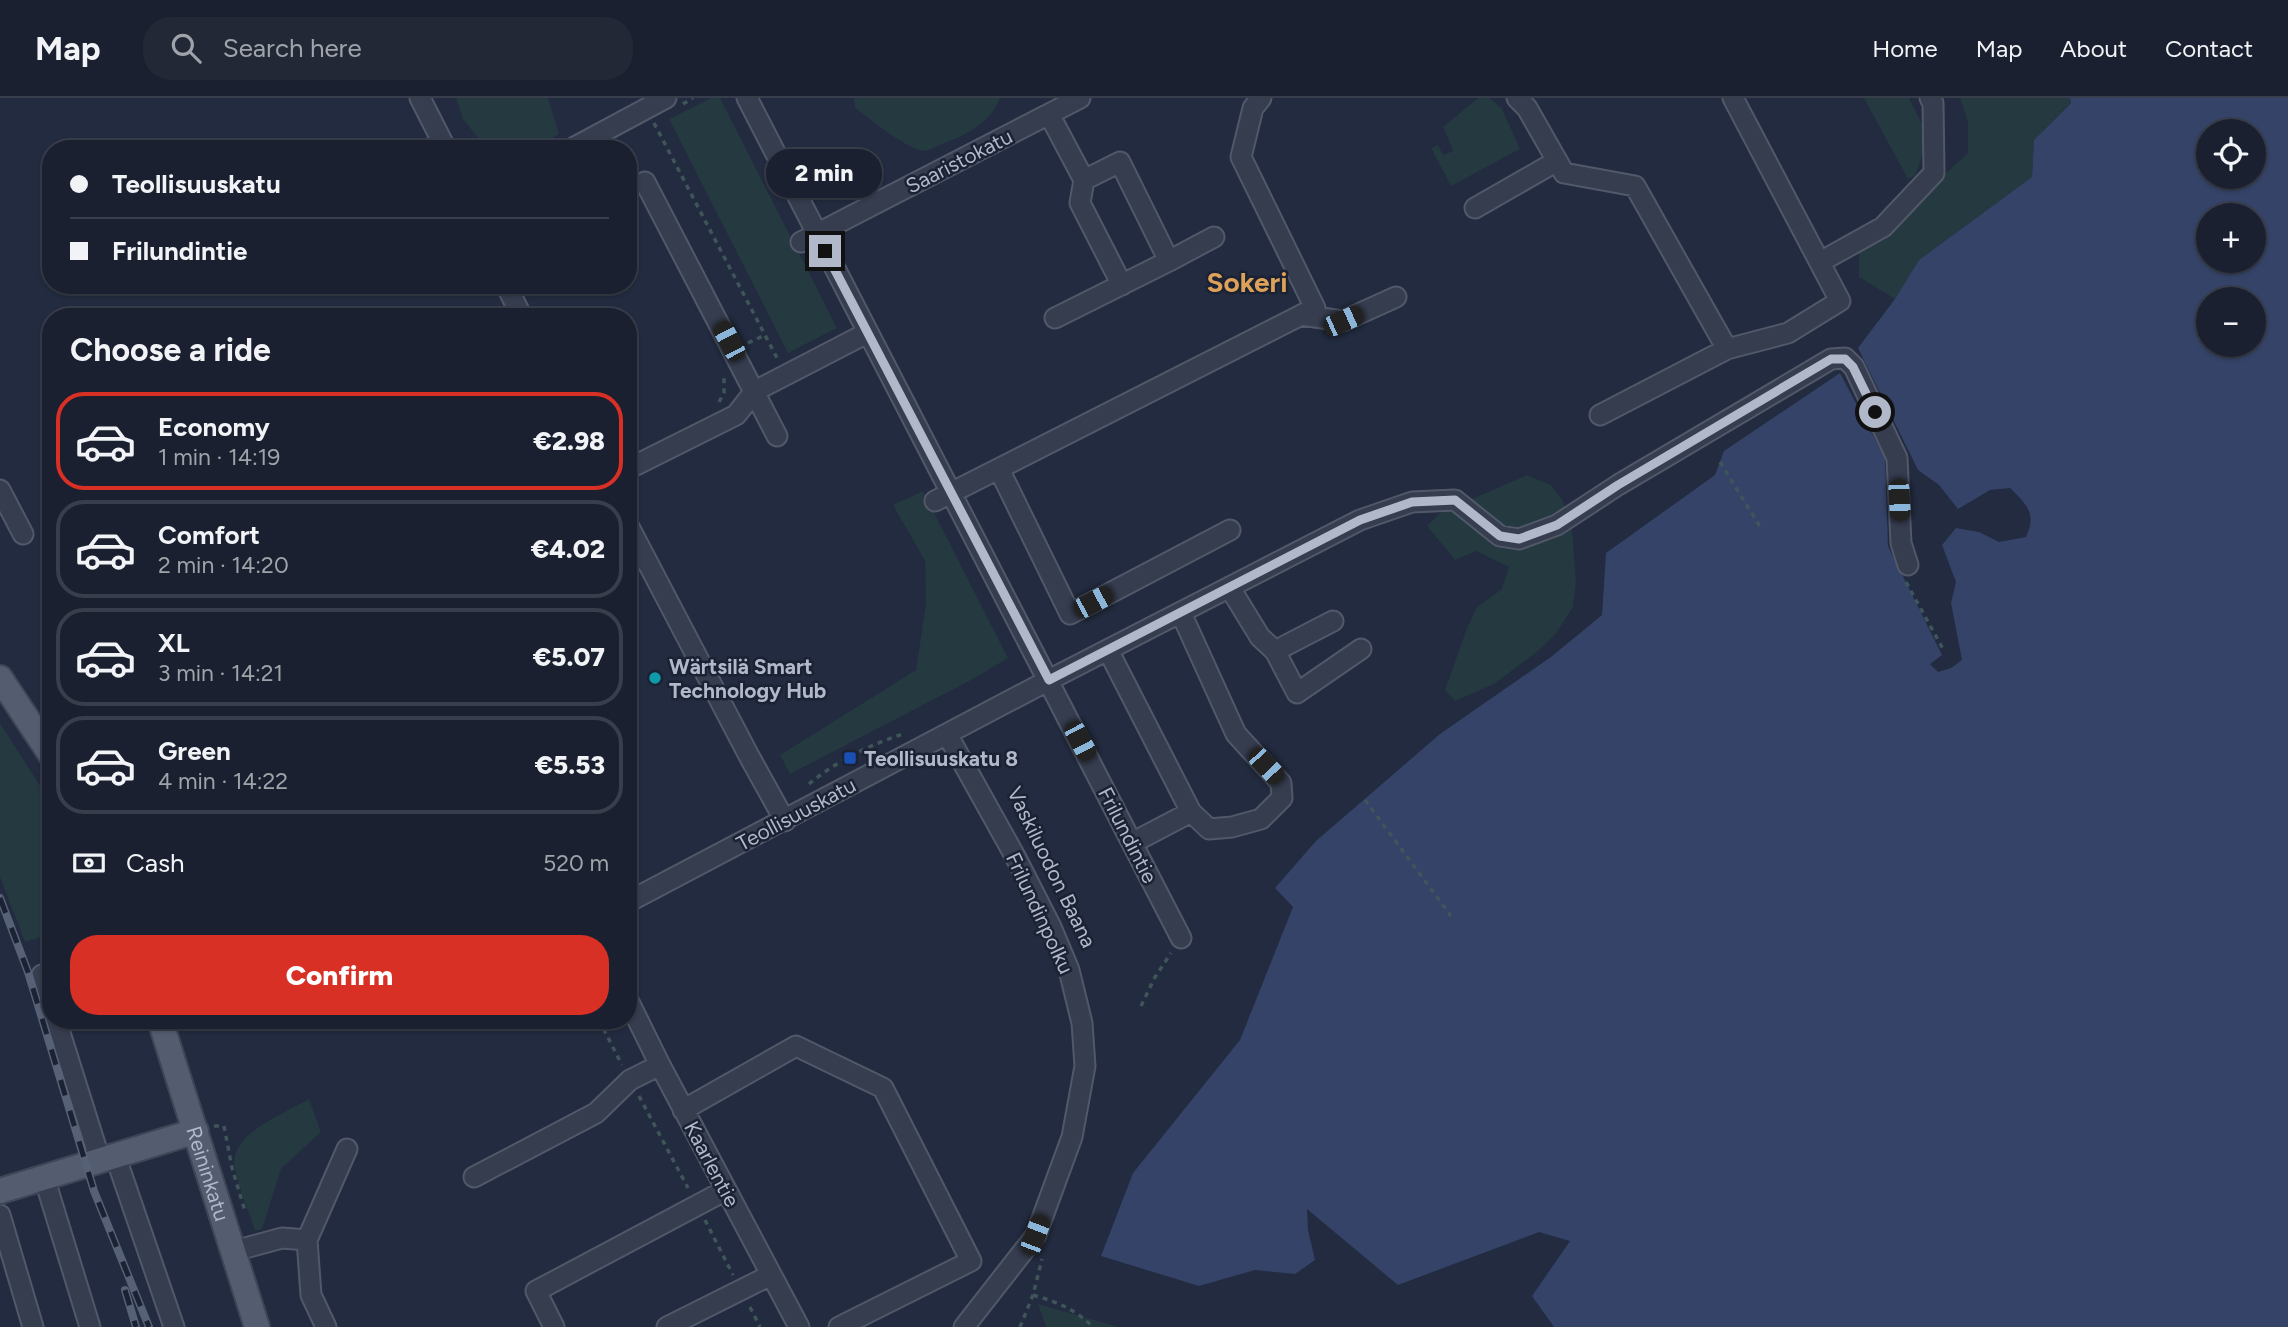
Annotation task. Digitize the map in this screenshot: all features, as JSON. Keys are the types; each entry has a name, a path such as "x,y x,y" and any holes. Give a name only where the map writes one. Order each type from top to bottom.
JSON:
{"main road":[{"path":"0,678 42,741"},
{"name":"Reininkatu","path":"163,1029 257,1327"},
{"path":"0,1191 196,1131"}],"street":[{"path":"420,98 441,140"},
{"path":"588,140 666,98"},
{"name":"Frilundintie","path":"747,98 809,238 867,332 943,496 1049,680 1181,938"},
{"name":"Saaristokatu","path":"809,238 1080,98"},
{"path":"943,496 1315,308 1241,157 1253,108 1261,98"},
{"path":"1600,415 1727,349 1788,333 1840,301 1733,98"},
{"path":"1819,262 1883,227 1934,173 1933,103 1930,98"},
{"path":"1526,101 1564,173 1635,186 1727,349"},
{"path":"1049,114 1084,180 1080,203 1122,285"},
{"path":"1475,208 1557,161"},
{"path":"1084,180 1119,162 1169,261"},
{"path":"645,182 778,436"},
{"path":"1055,318 1214,237"},
{"path":"1301,315 1343,321 1396,298"},
{"path":"637,464 736,415 755,391 867,332"},
{"name":"Teollisuuskatu","path":"637,897 1360,520 1412,502 1455,500 1500,536 1519,539 1557,525 1618,485 1831,359 1845,359 1853,367 1897,458 1902,543 1908,565"},
{"path":"999,469 1070,614 1230,530"},
{"path":"0,490 23,534"},
{"path":"637,541 786,821"},
{"path":"1230,588 1260,637 1275,651 1297,693 1362,649"},
{"path":"1108,650 1191,812 1209,829 1232,827 1261,819 1282,798 1282,783 1236,734 1181,613"},
{"path":"1275,651 1333,621"},
{"name":"Frilundinpolku","path":"947,734 1016,858 1060,948 1069,970 1082,1023 1085,1066 1072,1137 1035,1235 964,1327"},
{"path":"1132,843 1191,812"},
{"name":"Kaarlentie","path":"637,1018 799,1327"},
{"path":"59,1029 174,1327"},
{"path":"683,1110 796,1046 883,1088 971,1261 839,1327"},
{"path":"474,1177 596,1113 630,1080 660,1065"},
{"path":"326,1327 311,1295 307,1240 347,1149"},
{"path":"44,1177 90,1327"},
{"path":"554,1327 536,1291 726,1190"},
{"path":"0,1215 33,1327"},
{"path":"234,1251 282,1238 307,1240"},
{"path":"667,1327 771,1275"}],"path":[{"path":"652,120 786,376"},
{"path":"719,404 724,393 725,379 718,359 765,335"},
{"path":"1720,462 1761,528"},
{"path":"805,787 822,773 886,739 909,733"},
{"path":"1365,800 1451,916"},
{"path":"1141,1006 1155,977 1181,938"},
{"path":"604,1029 760,1327"},
{"path":"1020,1327 1033,1295 1043,1252"},
{"path":"1033,1295 1062,1304 1075,1311 1093,1327"}],"shaded area":[{"path":"456,98 548,98 559,134 549,140 480,140 463,119"},
{"path":"711,98 720,98 837,328 788,353 669,119"},
{"path":"854,98 1000,98 984,122 960,137 926,151 909,146 879,126 855,108"},
{"path":"1478,98 1490,98 1502,109 1520,149 1451,186 1431,148 1438,145 1443,155 1453,151 1443,127"},
{"path":"1864,98 1909,98 1929,138 1915,176 1908,179"},
{"path":"1960,98 2070,98 2071,102 2034,140 2032,177 1919,260 1895,299 1859,277 1859,253 1968,153 1968,122"},
{"path":"1527,475 1551,485 1562,499 1572,530 1576,581 1573,607 1557,632 1538,651 1494,684 1455,701 1445,690 1467,628 1477,607 1502,589 1509,567 1476,551 1455,560 1427,526 1440,513"},
{"path":"923,491 1008,658 975,678 790,774 780,755 916,670 926,604 925,561 893,505"},
{"path":"0,723 42,789 42,937 25,942 0,877"},
{"path":"309,1099 321,1132 281,1169 262,1229 255,1231 237,1177 235,1157 248,1135"},
{"path":"1038,1304 1119,1327 1046,1327"}],"water":[{"path":"2070,98 2288,98 2288,1327 1554,1327 1532,1296 1570,1241 1539,1232 1398,1285 1307,1209 1308,1230 1315,1260 1295,1274 1255,1270 1199,1286 1101,1256 1133,1173 1240,1040 1293,907 1275,888 1316,841 1440,734 1551,657 1602,615 1606,553 1715,475 1724,451 1840,373 1885,458 1888,546 1942,655 1930,664 1938,672 1951,668 1962,660 1951,603 1956,582 1942,545 1956,528 1979,532 1999,542 2026,537 2031,522 2029,510 2010,488 1990,490 1958,509 1939,485 1918,470 1858,348 1895,299 1919,260 2032,177 2034,140 2071,103"}],"railway":[{"path":"0,898 42,1018"},
{"path":"45,1029 94,1191 149,1327"},
{"path":"125,1290 136,1327"}],"place":[{"name":"Wärtsilä Smart Technology Hub","path":"655,678"},
{"name":"Teollisuuskatu 8","path":"850,758"}],"district":[{"name":"Sokeri","path":"1247,282"}],"route":[{"path":"825,251 1049,680 1360,520 1412,502 1455,500 1500,536 1519,539 1557,525 1618,485 1831,359 1845,359 1853,367 1875,412"}]}
